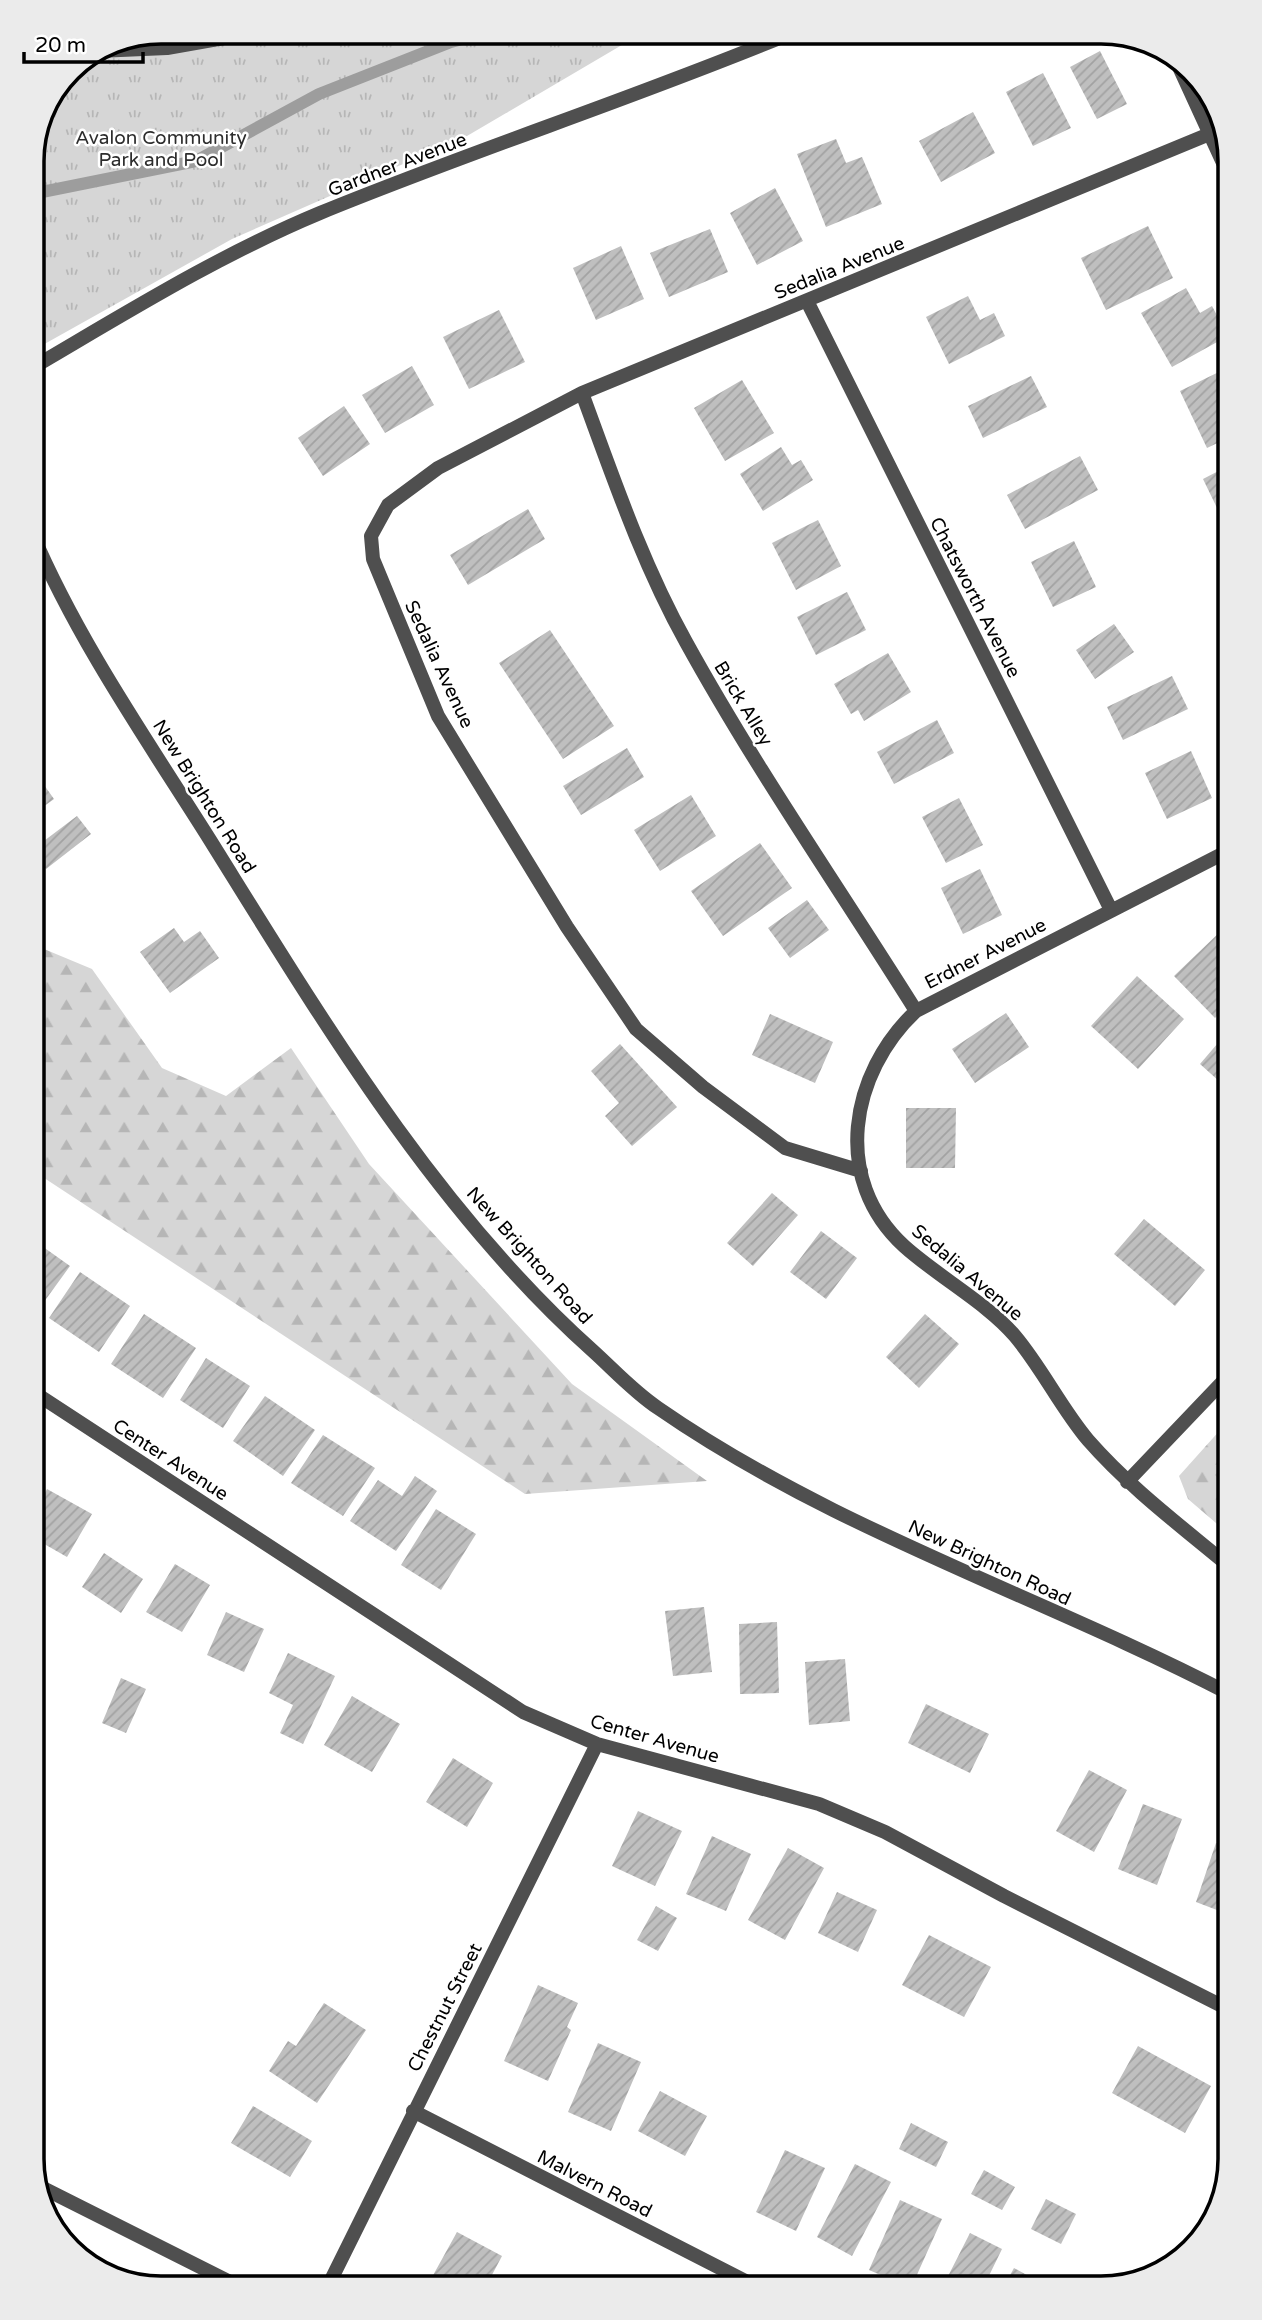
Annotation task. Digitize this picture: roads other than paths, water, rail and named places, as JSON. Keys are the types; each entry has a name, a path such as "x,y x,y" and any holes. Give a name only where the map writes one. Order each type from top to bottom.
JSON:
{"street":[{"path":"124,50 189,44"},
{"name":"Gardner Avenue","path":"44,361 192,274 319,214 765,44"},
{"path":"1184,78 1217,151"},
{"name":"Sedalia Avenue","path":"1127,1482 1086,1437 1013,1334 902,1245 884,1222 861,1171 785,1149 703,1087 636,1029 567,927 438,716 373,559 370,536 388,505 438,468 582,393 1214,132"},
{"name":"Chatsworth Avenue","path":"807,301 1111,910"},
{"name":"Brick Alley","path":"582,393 642,551 685,640 765,776 916,1011"},
{"name":"New Brighton Road","path":"44,557 90,649 325,1023 467,1220 554,1316 655,1406 769,1476 981,1580 1218,1689"},
{"name":"Erdner Avenue","path":"861,1171 857,1143 858,1114 864,1088 874,1062 889,1040 916,1011 1218,856"},
{"path":"1218,1387 1127,1482 1218,1557"},
{"name":"Center Avenue","path":"44,1399 523,1712 597,1744 819,1804 841,1813 885,1832 1004,1896 1218,2004"},
{"name":"Chestnut Street","path":"333,2276 597,1744"},
{"name":"Malvern Road","path":"413,2111 736,2276"},
{"path":"49,2191 218,2276"}],"waterway":[{"path":"44,192 196,161 319,94 446,44"}],"park label":[{"name":"Avalon Community Park and Pool","path":"161,148"}]}
